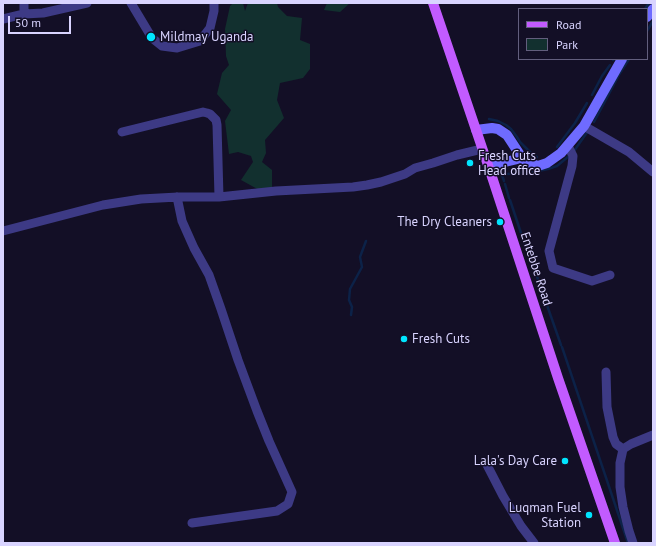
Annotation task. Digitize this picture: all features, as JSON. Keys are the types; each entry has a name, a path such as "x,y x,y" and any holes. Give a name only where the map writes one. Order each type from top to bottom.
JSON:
{"main road":[{"name":"Entebbe Road","path":"433,3 558,378 615,543"},
{"path":"476,130 492,128 498,129 507,135 520,155 529,163 538,166 547,163 561,153 584,126 621,60"},
{"path":"488,166 520,155"}],"street":[{"path":"24,3 24,14"},
{"path":"3,19 24,14 43,13 87,3"},
{"path":"131,3 152,38 162,46 177,48 200,41 210,28 214,11 214,3"},
{"path":"122,132 203,112 210,114 216,120 218,125 219,197"},
{"path":"584,126 629,152 653,172"},
{"path":"568,146 573,156 572,166 549,251 553,268 592,281 610,275"},
{"path":"3,231 103,205 141,199 219,197 276,191 353,187 381,182 405,174 415,168 482,149"},
{"path":"177,197 182,221 194,248 209,275 257,411 292,492 288,504 277,511 192,523"},
{"path":"606,372 607,407 613,437 616,444 623,450"},
{"path":"633,543 624,513 620,487 620,463 623,450 631,444 653,435"},
{"path":"487,465 503,496 534,543"}],"green space":[{"path":"233,3 243,3 245,11 248,3 277,3 278,7 287,16 302,18 300,40 310,44 310,69 303,78 280,83 277,100 284,118 265,140 266,153 262,162 272,170 272,188 261,191 241,180 253,162 251,156 238,152 229,154 225,121 231,110 217,94 222,73 229,65 226,56 225,29 230,6"},
{"path":"327,3 350,3 340,12 324,10"}],"waterway":[{"path":"646,8 649,3"},
{"path":"648,29 653,21"},
{"path":"594,122 628,60"},
{"path":"592,95 602,76 610,65"},
{"path":"557,147 575,123 587,103"},
{"path":"489,119 506,125 511,129 520,142 537,157"},
{"path":"574,151 588,131"},
{"path":"533,172 557,166 569,156"},
{"path":"507,174 530,172"},
{"path":"504,175 502,175 504,181"},
{"path":"505,184 509,198"},
{"path":"510,200 539,282"},
{"path":"351,315 352,307 349,300 350,289 362,267 360,257 366,241"},
{"path":"540,284 561,345"},
{"path":"562,347 628,543"}],"place":[{"name":"Mildmay Uganda","path":"151,37"},
{"name":"Fresh Cuts Head office","path":"470,163"},
{"name":"The Dry Cleaners","path":"500,222"},
{"name":"Fresh Cuts","path":"404,339"},
{"name":"Lala's Day Care","path":"565,461"},
{"name":"Luqman Fuel Station","path":"589,515"}]}
